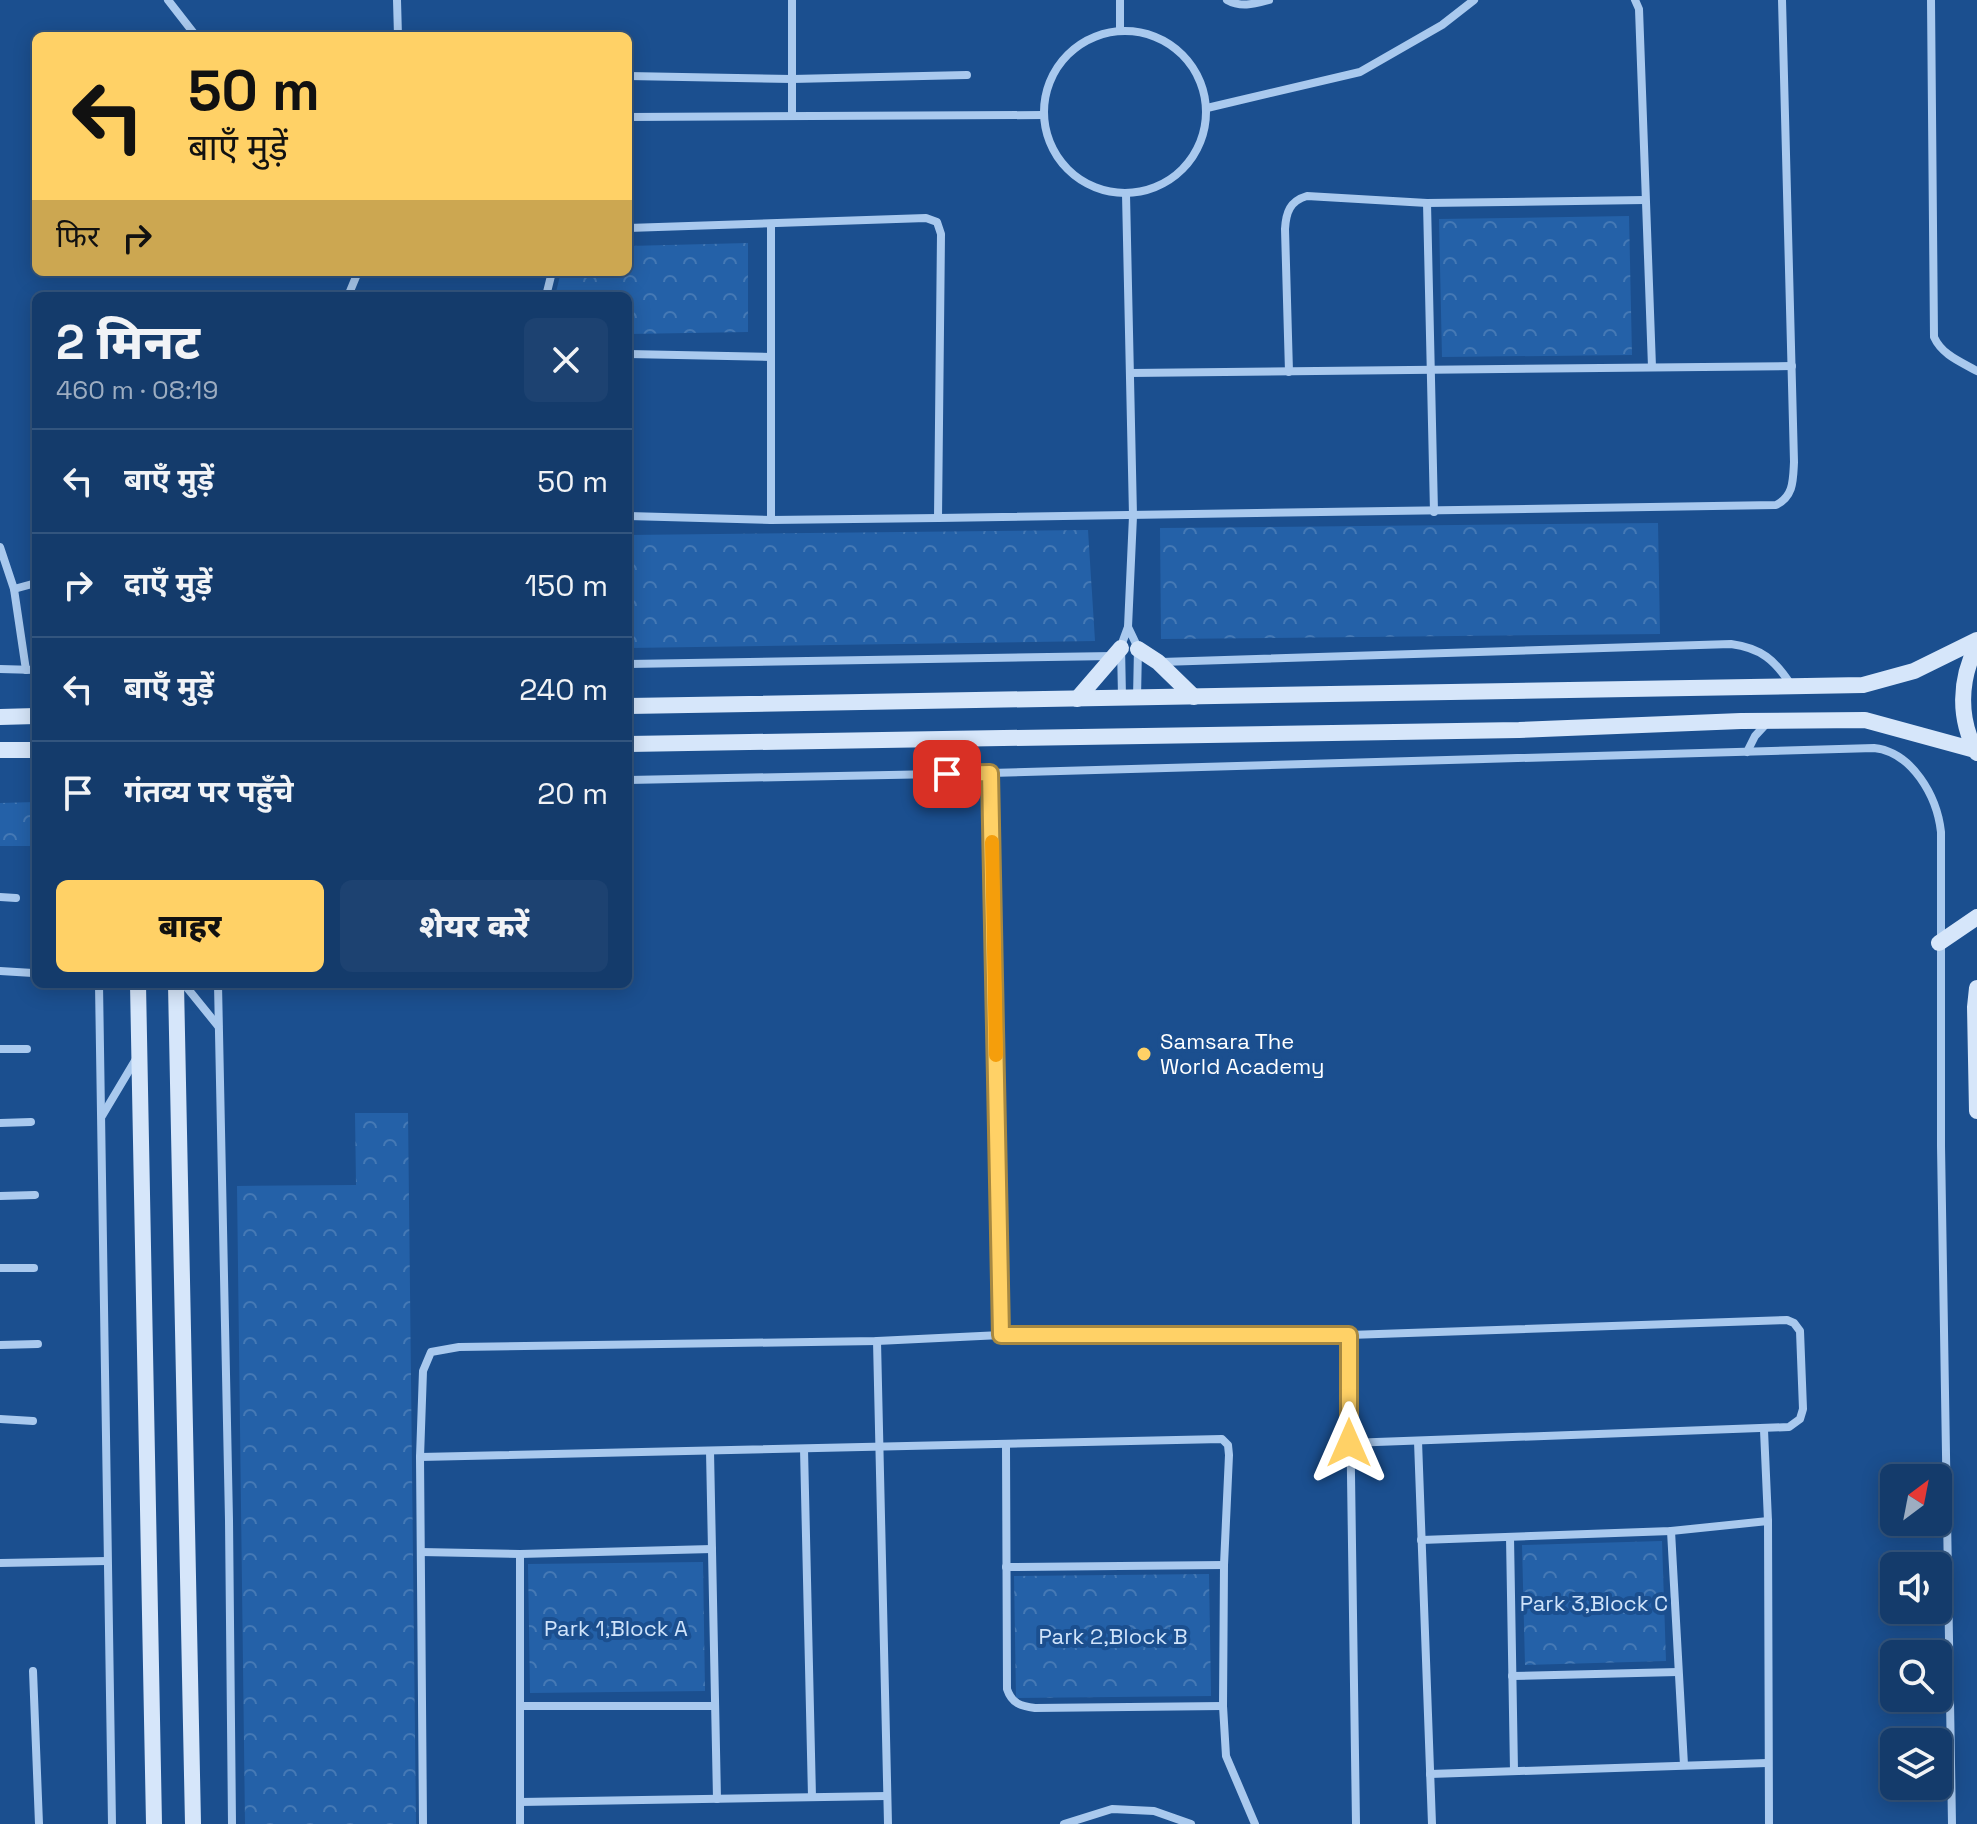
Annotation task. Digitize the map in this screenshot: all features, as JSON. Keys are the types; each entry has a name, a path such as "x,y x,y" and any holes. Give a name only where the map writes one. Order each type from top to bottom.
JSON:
{"street":[{"path":"168,0 193,32"},
{"path":"397,0 398,32"},
{"path":"792,0 792,116"},
{"path":"1120,0 1120,31"},
{"path":"1227,0 1236,5 1269,0"},
{"path":"1207,108 1360,72 1442,25 1474,0"},
{"path":"1635,0 1639,9 1652,367"},
{"path":"632,516 771,520 1776,505 1785,500 1793,481 1782,0"},
{"path":"1931,0 1934,337 1947,354 1977,371"},
{"path":"1120,31 1146,33 1170,44 1189,61 1202,83 1207,108 1204,134 1193,158 1175,177 1152,190 1126,194 1101,191 1078,180 1060,162 1048,140 1043,115 1051,78 1074,48 1095,36 1120,31"},
{"path":"632,76 792,79 967,75"},
{"path":"632,117 1043,115"},
{"path":"1126,194 1133,516 1124,651 1130,698"},
{"path":"1289,372 1285,215 1297,199 1307,196 1427,203 1645,200"},
{"path":"1427,203 1434,512"},
{"path":"632,228 926,218 937,222 941,234 938,518"},
{"path":"771,225 771,520"},
{"path":"632,354 771,357"},
{"path":"1130,373 1792,366"},
{"path":"0,547 14,589 31,670 0,669"},
{"path":"14,589 32,584"},
{"path":"1128,627 1124,651 1130,698"},
{"path":"632,706 1863,685 1914,671 1977,642"},
{"path":"1976,752 1962,710 1962,691 1977,642"},
{"path":"632,664 1124,651 1158,662 1731,644 1758,650 1774,663 1792,686"},
{"path":"1077,699 1124,651"},
{"path":"1158,662 1194,697"},
{"path":"0,717 32,716"},
{"path":"632,744 1519,730 1770,720 1865,720 1976,752"},
{"path":"1747,752 1755,736 1770,720"},
{"path":"632,780 1874,748 1886,750 1909,763 1920,777 1940,823 1939,943 1952,1824"},
{"path":"0,750 32,750"},
{"path":"990,773 1001,1335"},
{"path":"0,897 16,898"},
{"path":"1939,943 1977,917"},
{"path":"0,971 32,973"},
{"path":"99,988 112,1824"},
{"path":"138,988 154,1824"},
{"path":"176,988 193,1824"},
{"path":"187,988 218,1026"},
{"path":"218,988 232,1824"},
{"path":"1977,988 1977,1111"},
{"path":"0,1049 27,1049"},
{"path":"101,1116 139,1053"},
{"path":"0,1123 31,1122"},
{"path":"0,1196 35,1195"},
{"path":"0,1268 34,1268"},
{"path":"423,1824 420,1457 423,1371 431,1352 459,1347 877,1341 1001,1335 1349,1335 1787,1320 1800,1331 1803,1409 1800,1419 1789,1427 1349,1443"},
{"path":"1349,1335 1356,1824"},
{"path":"877,1341 888,1824"},
{"path":"0,1345 38,1344"},
{"path":"0,1419 33,1421"},
{"path":"1764,1430 1768,1521 1769,1824"},
{"path":"420,1457 1222,1439 1228,1445 1229,1455 1224,1565 1223,1706 1226,1756 1255,1824"},
{"path":"1418,1441 1432,1824"},
{"path":"1006,1446 1007,1689 1015,1703 1035,1708 1223,1706"},
{"path":"804,1449 812,1797"},
{"path":"710,1451 717,1799"},
{"path":"1421,1540 1671,1531 1768,1521"},
{"path":"1671,1531 1684,1765"},
{"path":"1510,1537 1514,1771"},
{"path":"421,1552 520,1554 712,1549"},
{"path":"520,1554 520,1824"},
{"path":"0,1563 107,1561"},
{"path":"1006,1567 1224,1565"},
{"path":"33,1671 39,1824"},
{"path":"1512,1676 1678,1672"},
{"path":"520,1706 715,1706"},
{"path":"1430,1774 1767,1763"},
{"path":"520,1802 887,1796"},
{"path":"1064,1824 1112,1809 1154,1811 1191,1824"}],"green space":[{"path":"1629,216 1632,355 1442,357 1439,219"},
{"path":"748,243 748,332 632,334 632,292 556,292 560,276 632,276 632,246"},
{"path":"1658,523 1660,634 1161,639 1160,528"},
{"path":"1088,530 1095,641 632,648 632,535"},
{"path":"32,802 32,846 0,846 0,803"},
{"path":"355,1113 408,1113 416,1824 245,1824 237,1186 356,1185"},
{"name":"Park 3,Block C","path":"1662,1541 1666,1661 1525,1665 1522,1545"},
{"name":"Park 1,Block A","path":"703,1562 705,1691 530,1693 528,1564"},
{"name":"Park 2,Block B","path":"1209,1574 1211,1696 1016,1698 1014,1576"}],"slow traffic":[{"path":"992,842 996,1055"}],"place":[{"name":"Samsara The World Academy","path":"1144,1054"}],"route":[{"path":"947,774 990,773 1001,1335 1349,1335 1349,1443"}]}
